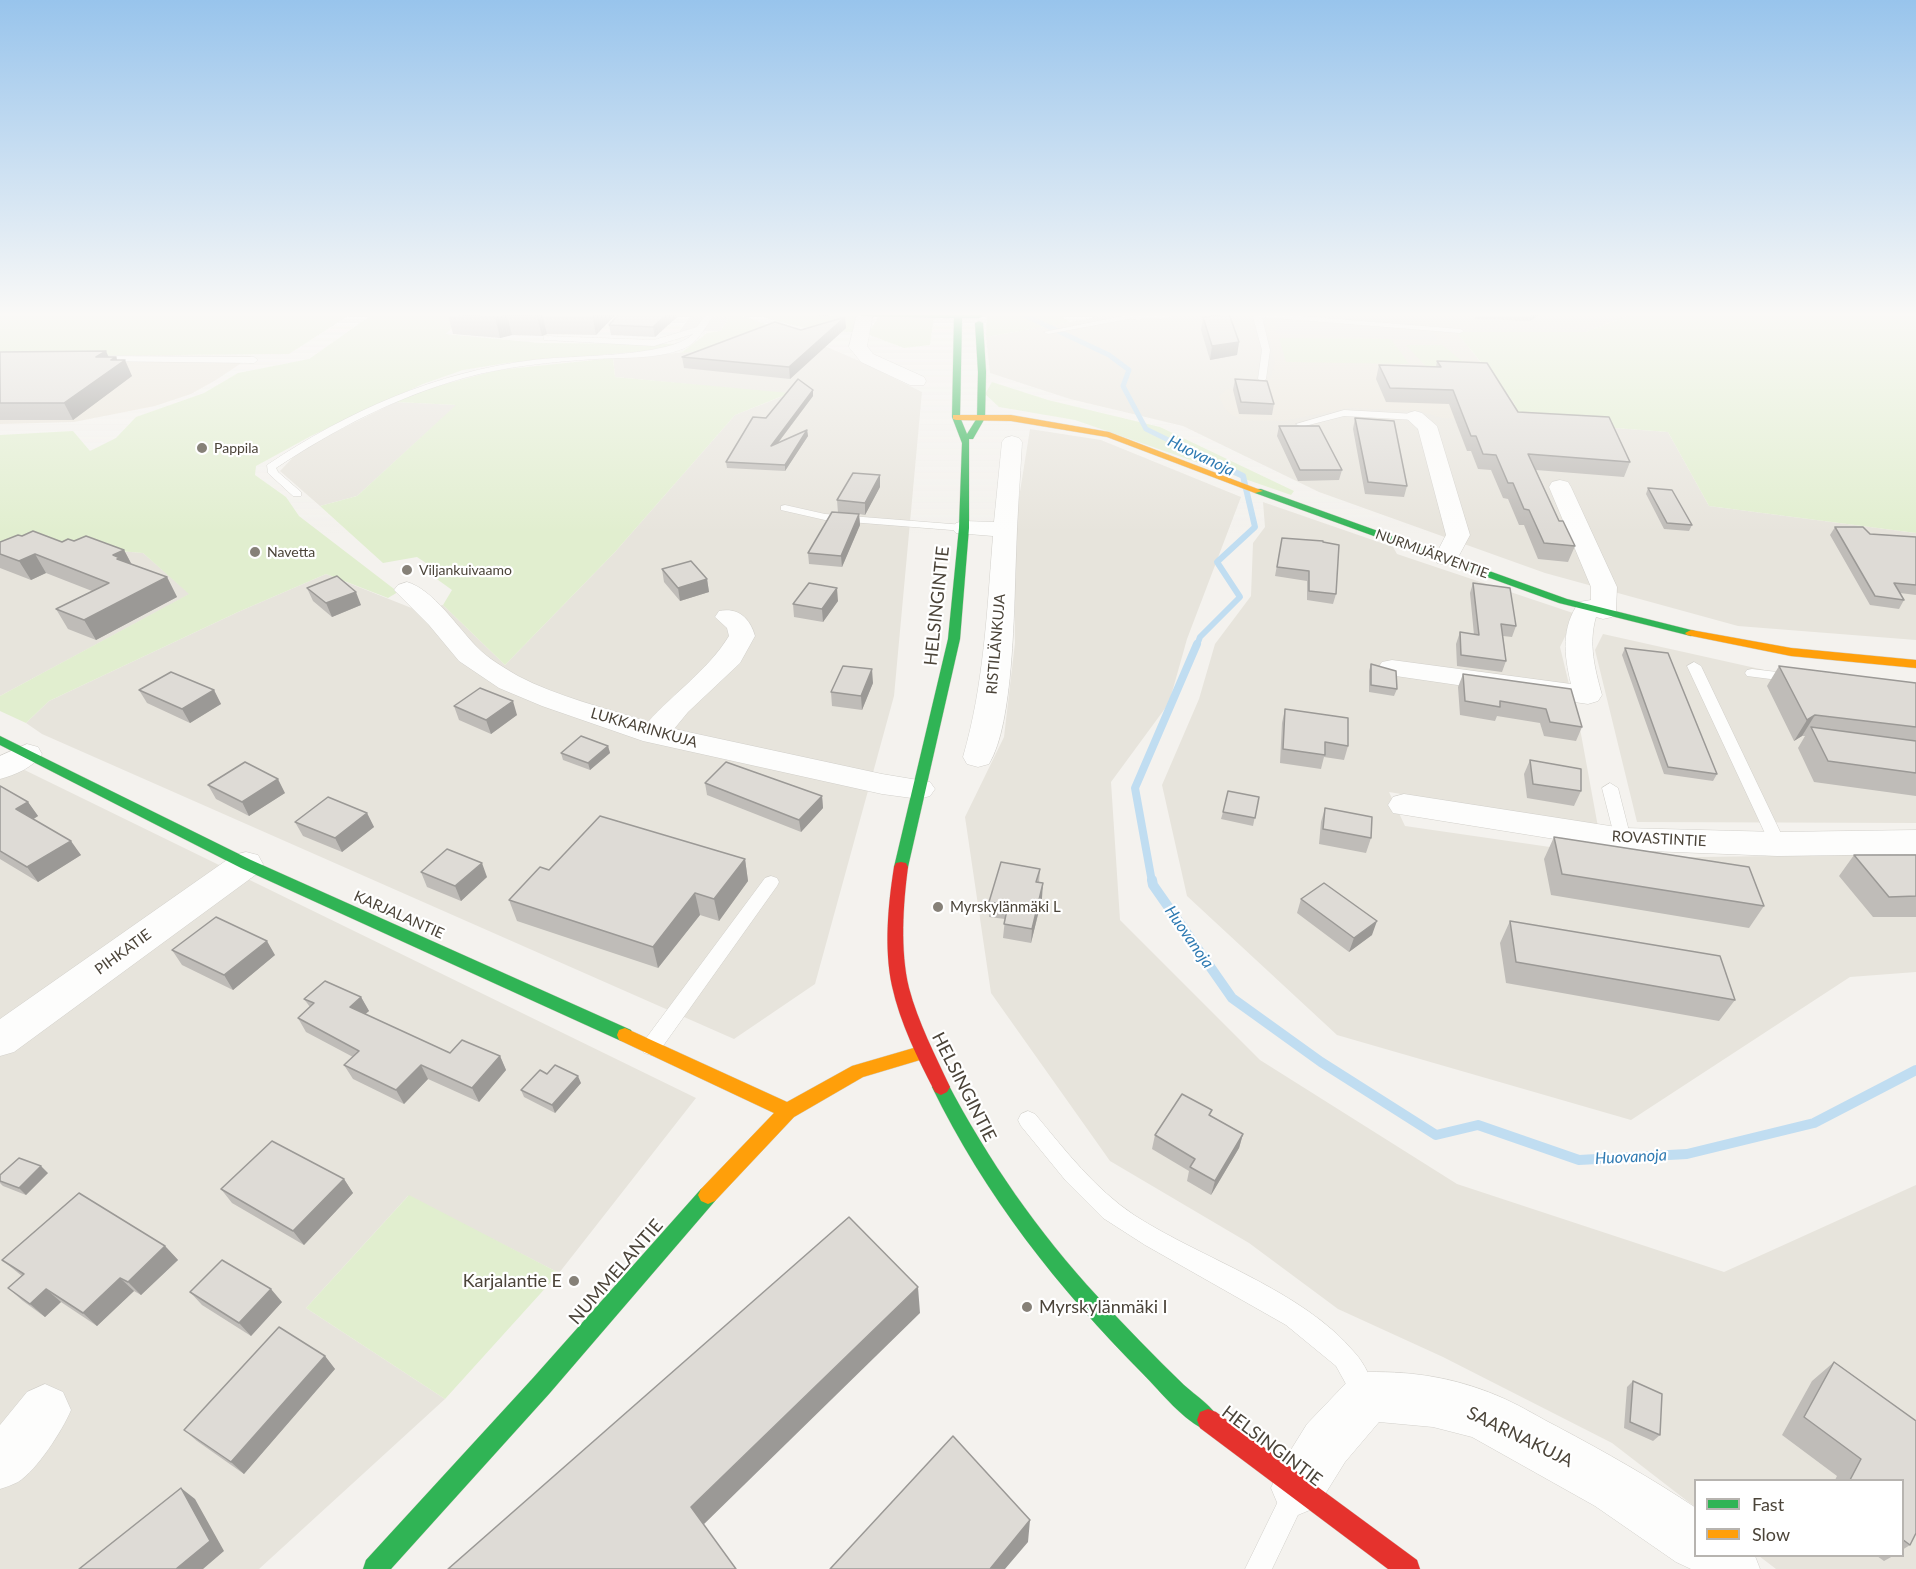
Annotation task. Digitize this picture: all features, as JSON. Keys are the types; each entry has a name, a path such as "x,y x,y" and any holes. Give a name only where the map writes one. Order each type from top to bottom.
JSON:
{"street":[{"name":"HELSINGINTIE","path":"958,387 956,417 966,443 964,528 954,639 899,877 897,924 900,986 924,1053 956,1117 990,1173 1044,1248 1111,1328 1196,1411 1408,1569"},
{"name":"HELSINGINTIE","path":"966,443 981,418 982,387"},
{"name":"NURMIJÄRVENTIE","path":"956,417 1011,418 1109,435 1224,479 1563,601 1671,628 1812,654 1916,664"},
{"path":"1415,417 1427,426 1458,536 1446,558"},
{"name":"RISTILÄNKUJA","path":"978,757 987,731 998,636 1012,442"},
{"path":"1392,668 1588,695 1581,670 1578,627 1596,609 1604,587 1560,488"},
{"path":"964,528 1005,530"},
{"name":"LUKKARINKUJA","path":"407,590 438,619 469,655 509,682 552,700 654,734 872,782 919,789"},
{"path":"654,734 678,706 704,684 730,657 742,636 739,625 728,617"},
{"name":"KARJALANTIE","path":"0,740 246,864 788,1111"},
{"path":"0,769 27,754"},
{"name":"ROVASTINTIE","path":"1404,805 1623,839 1778,844 1916,842"},
{"name":"PIHKATIE","path":"0,1040 246,864"},
{"name":"NUMMELANTIE","path":"375,1569 541,1386 701,1202 788,1111 858,1071 924,1053"},
{"name":"SAARNAKUJA","path":"1368,1397 1400,1396 1424,1399 1473,1411 1587,1470 1667,1520 1694,1541"},
{"path":"1298,1488 1326,1443 1368,1397"},
{"path":"0,1464 45,1410"},
{"path":"1715,1557 1732,1569"}],"lane":[{"path":"297,494 273,473 271,467 302,446 403,395 427,387"},
{"path":"1301,424 1344,413 1415,417"},
{"path":"785,508 825,517 964,528"},
{"path":"1694,666 1778,844"},
{"path":"1752,673 1810,680"},
{"path":"1611,788 1623,839"},
{"path":"651,1047 771,882"},
{"path":"1028,1120 1076,1180 1123,1220 1157,1241 1250,1289 1312,1330 1346,1360 1368,1397"},
{"path":"1258,1569 1298,1488"}],"shaded area":[{"path":"0,387 203,387 191,394 155,406 74,422 0,424"},
{"path":"719,387 912,387 922,392 894,696 815,984 734,1039 42,734 26,723 49,701 238,612 326,574 414,609 443,605 505,665 615,552 735,415 788,394"},
{"path":"1034,387 1497,387 1522,421 1668,432 1709,506 1916,533 1916,640 1738,626 1545,573 1319,492 1183,426 1070,399"},
{"path":"1236,387 1502,387 1513,401 1522,421 1442,418 1419,411 1348,408 1284,421 1243,420 1225,409 1219,397 1225,390"},
{"path":"396,402 457,405 357,496 320,506 280,471 301,449"},
{"path":"1030,429 1101,440 1241,497 1187,639 1169,703 1111,782 1120,920 1260,1060 1457,1184 1724,1272 1916,1185 1916,1569 1776,1569 1760,1557 1904,1557 1904,1479 1694,1479 1694,1506 1612,1443 1443,1357 1338,1309 1249,1243 1110,1161 991,993 965,817 1004,737 1015,643 1014,529"},
{"path":"1263,502 1393,547 1397,554 1576,614 1560,647 1581,734 1598,827 1389,792 1405,826 1626,858 1916,854 1916,972 1850,977 1631,1120 1337,1035 1187,896 1162,785 1199,699 1215,644 1251,596 1253,543 1265,527"},
{"path":"0,541 143,553 190,594 0,696"},
{"path":"1603,634 1769,671 1916,687 1916,823 1637,822 1595,650"},
{"path":"0,758 696,1098 559,1273 408,1196 306,1308 445,1399 259,1569 0,1569"}],"green space":[{"path":"214,387 416,387 311,436 256,466 255,475 286,497 299,516 398,592 388,598 326,574 238,612 49,701 26,723 0,711 0,696 189,594 143,553 0,541 0,435 73,431 90,451 116,438 136,417 204,393"},
{"path":"727,387 790,393 735,415 615,552 505,665 443,605 452,590 434,577 438,571 417,557 383,563 320,506 357,496 456,405 396,402 430,388"},
{"path":"989,387 1008,387 1048,400 1160,427 1294,491 1291,495 1075,420 999,407 985,394"},
{"path":"1502,387 1916,387 1916,533 1709,506 1668,432 1522,421 1513,401"},
{"path":"409,1195 559,1273 445,1399 306,1308"}],"building":[{"path":"0,387 86,387 64,403 0,403"},
{"path":"791,387 809,387 813,390 771,446 807,430 785,465 726,462 753,417 766,418"},
{"path":"1237,387 1269,387 1274,404 1241,402"},
{"path":"1502,387 1518,412 1609,417 1630,462 1528,454 1559,521 1563,521 1575,546 1544,543 1529,510 1524,509 1513,483 1508,483 1496,455 1483,454 1476,436 1471,436 1453,390 1390,388"},
{"path":"1355,418 1394,421 1407,486 1368,482"},
{"path":"1279,426 1319,426 1342,470 1300,470"},
{"path":"853,473 880,475 865,503 837,500"},
{"path":"1648,488 1672,490 1692,525 1667,523"},
{"path":"832,512 859,514 841,556 808,553"},
{"path":"1835,527 1863,527 1870,534 1916,537 1916,585 1894,583 1904,600 1875,596"},
{"path":"33,531 62,542 68,539 74,541 86,536 124,550 113,555 120,558 117,559 167,577 84,620 56,609 109,583 35,554 19,561 0,554 0,542"},
{"path":"1282,538 1323,541 1339,545 1336,594 1309,591 1309,571 1277,567"},
{"path":"691,561 707,579 678,588 662,569"},
{"path":"337,576 356,592 326,603 307,588"},
{"path":"809,583 837,588 822,609 793,604"},
{"path":"1473,583 1510,588 1516,626 1501,624 1506,661 1461,655 1460,632 1479,635"},
{"path":"1625,648 1668,653 1717,774 1668,767"},
{"path":"1371,664 1396,671 1397,689 1371,685"},
{"path":"843,666 872,669 861,696 831,692"},
{"path":"1779,666 1916,683 1916,727 1815,715 1807,720"},
{"path":"171,672 214,690 182,709 139,690"},
{"path":"1463,674 1571,689 1582,727 1550,722 1546,709 1500,701 1500,707 1465,701"},
{"path":"480,688 513,701 486,720 454,706"},
{"path":"1285,709 1348,718 1348,746 1325,742 1325,755 1283,749"},
{"path":"1811,727 1916,741 1916,773 1828,761"},
{"path":"581,736 608,746 588,763 561,753"},
{"path":"1530,760 1581,769 1581,791 1533,784"},
{"path":"245,762 278,779 242,802 208,785"},
{"path":"726,762 822,796 799,820 705,783"},
{"path":"0,786 28,802 16,809 71,841 27,867 0,851"},
{"path":"1228,791 1259,797 1255,818 1223,812"},
{"path":"328,797 367,813 335,838 295,822"},
{"path":"1325,808 1372,817 1371,838 1323,829"},
{"path":"600,816 745,859 714,899 695,893 653,947 509,900 540,867 549,870"},
{"path":"1554,837 1749,867 1764,906 1562,874"},
{"path":"447,849 482,863 455,886 421,872"},
{"path":"1854,855 1916,855 1916,896 1889,897"},
{"path":"1001,862 1040,869 1036,882 1043,883 1032,929 1004,924 1008,905 989,902"},
{"path":"1324,883 1377,921 1354,938 1301,899"},
{"path":"216,917 267,941 224,975 172,950"},
{"path":"1510,921 1720,956 1735,1000 1516,962"},
{"path":"325,981 361,997 350,1007 450,1053 462,1040 500,1056 472,1088 421,1065 396,1090 344,1065 359,1051 298,1018 314,1003 304,999"},
{"path":"555,1065 578,1076 552,1105 521,1090 540,1070 547,1074"},
{"path":"1182,1094 1212,1110 1209,1115 1243,1134 1215,1181 1190,1167 1195,1159 1155,1135"},
{"path":"272,1141 344,1179 293,1231 221,1189"},
{"path":"19,1158 41,1166 19,1188 0,1181 0,1175"},
{"path":"79,1193 165,1246 128,1282 120,1278 83,1313 46,1289 30,1304 8,1288 24,1274 2,1260"},
{"path":"849,1217 918,1287 691,1507 736,1569 448,1569"},
{"path":"222,1260 271,1289 239,1323 190,1292"},
{"path":"279,1327 325,1356 231,1462 184,1430"},
{"path":"1834,1362 1916,1421 1916,1533 1910,1545 1904,1540 1904,1479 1851,1479 1861,1459 1804,1417"},
{"path":"1633,1381 1662,1394 1660,1435 1630,1422"},
{"path":"953,1436 1030,1520 990,1569 830,1569"},
{"path":"181,1488 210,1541 176,1569 79,1569"}],"waterway":[{"name":"Huovanoja","path":"1124,387 1146,429 1209,460"},
{"name":"Huovanoja","path":"1197,645 1200,637 1240,597 1217,562 1255,527 1243,476 1206,458"},
{"name":"Huovanoja","path":"1152,882 1135,788 1197,644"},
{"name":"Huovanoja","path":"1152,880 1153,885 1232,998 1321,1062 1436,1135 1478,1125 1579,1160 1687,1154 1814,1123 1916,1070"}],"traffic: fast":[{"path":"901,867 954,639 964,528 966,443 956,417 957,387"},
{"path":"970,437 981,418 982,387"},
{"path":"1258,491 1563,601 1691,633"},
{"path":"0,740 246,864 625,1035"},
{"path":"941,1087 982,1162 1032,1234 1060,1269 1118,1334 1177,1393 1208,1420"},
{"path":"375,1569 541,1386 708,1195"}],"traffic: slow":[{"path":"956,417 1011,418 1109,435 1258,491"},
{"path":"1691,633 1791,652 1916,664"},
{"path":"625,1035 788,1111"},
{"path":"708,1195 788,1111 858,1071 924,1052"}],"traffic: jam":[{"path":"901,867 896,928 899,977 914,1026 941,1087"},
{"path":"1208,1420 1408,1569"}],"place":[{"name":"Pappila","path":"202,448"},
{"name":"Navetta","path":"255,552"},
{"name":"Viljankuivaamo","path":"407,570"},
{"name":"Myrskylänmäki L","path":"938,907"},
{"name":"Karjalantie E","path":"574,1281"},
{"name":"Myrskylänmäki I","path":"1027,1307"}]}
